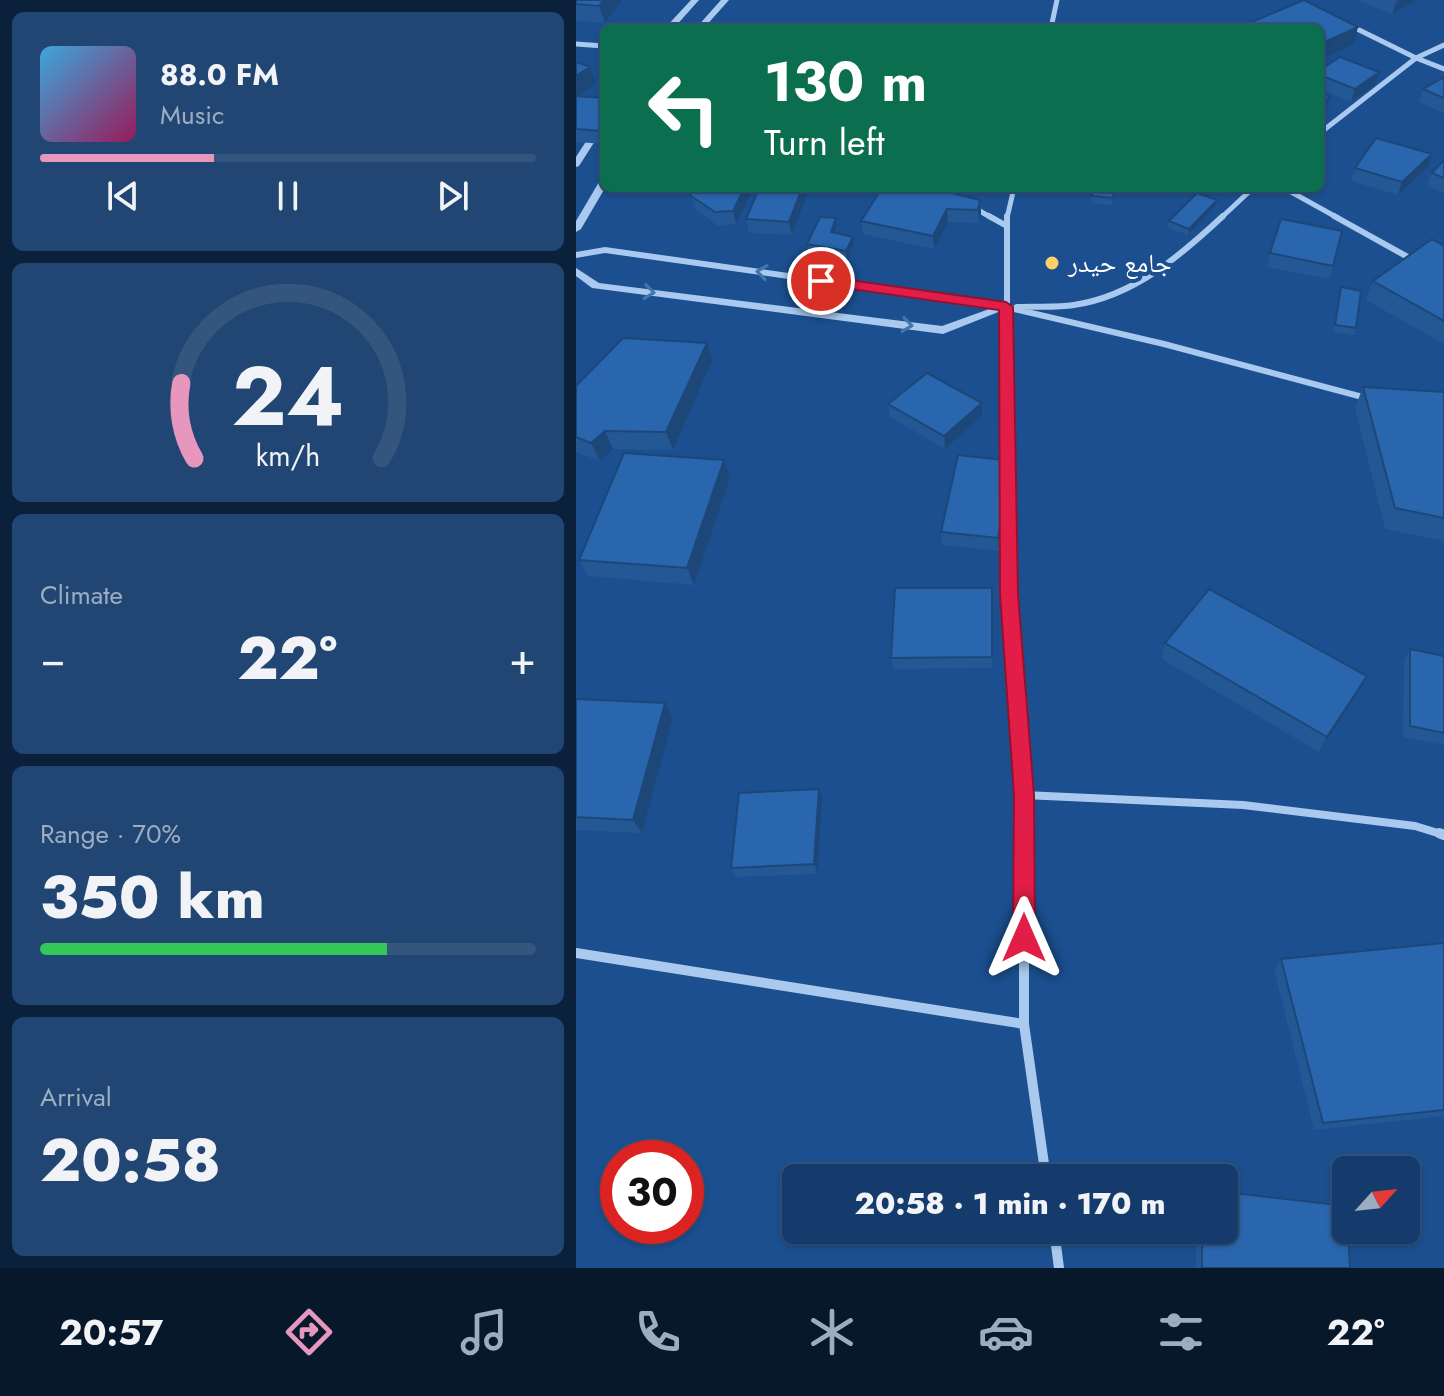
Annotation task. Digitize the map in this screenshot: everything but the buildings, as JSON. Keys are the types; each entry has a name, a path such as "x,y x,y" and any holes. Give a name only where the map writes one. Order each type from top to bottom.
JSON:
{"street":[{"path":"673,24 695,0"},
{"path":"704,24 725,0"},
{"path":"1052,24 1057,0"},
{"path":"1337,19 1444,69"},
{"path":"576,44 600,46"},
{"path":"1324,130 1416,58 1444,45"},
{"path":"576,164 600,126"},
{"path":"576,229 600,189"},
{"path":"1013,192 1005,225 1009,594 1024,795 1024,1024 1044,1164"},
{"path":"576,271 596,286 943,330 1006,307 1078,304 1123,292 1162,271 1249,192"},
{"path":"1291,192 1417,262"},
{"path":"965,202 1005,225"},
{"path":"576,255 605,250 1006,307 1164,344 1385,403"},
{"path":"1024,795 1243,805 1415,826 1444,835"},
{"path":"576,953 1024,1024"},
{"path":"1056,1244 1059,1268"}],"place":[{"name":"جامع حيدر","path":"1052,263"}],"route":[{"path":"821,281 1006,307 1009,594 1024,795 1024,938"}]}
